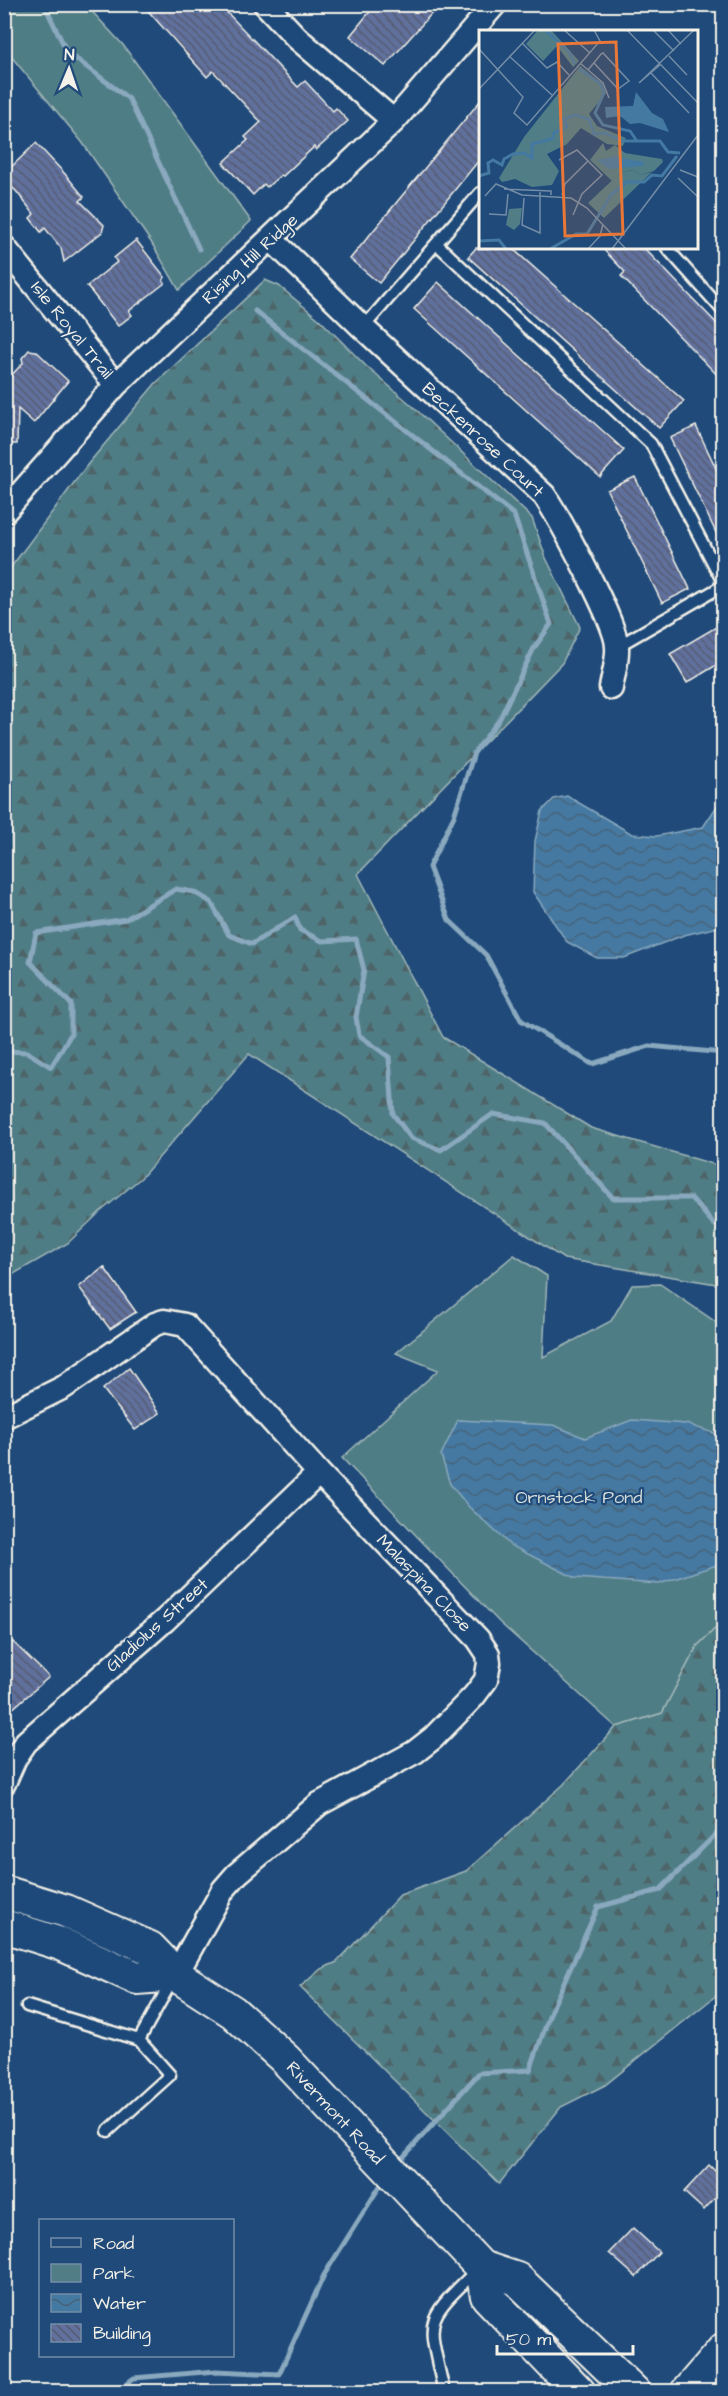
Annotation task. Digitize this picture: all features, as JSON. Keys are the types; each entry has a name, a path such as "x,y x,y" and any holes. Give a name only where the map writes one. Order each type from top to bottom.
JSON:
{"street":[{"path":"265,4 297,38 394,121"},
{"name":"Rising Hill Ridge","path":"4,512 116,385 394,121 495,4"},
{"name":"Beckenrose Court","path":"271,239 363,328 544,495 586,575 618,646"},
{"name":"Isle Royal Trail","path":"4,247 116,385"},
{"path":"610,688 618,646"},
{"name":"Malaspina Close","path":"4,1417 64,1387 148,1328 164,1322 185,1325 319,1473 483,1645 488,1654 488,1672 474,1696 433,1738 399,1762 320,1803 237,1874 223,1890 176,1975"},
{"name":"Gladiolus Street","path":"4,1783 15,1758 26,1742 173,1612 319,1473"},
{"name":"Rivermont Road","path":"4,1892 66,1911 150,1948 176,1975 245,2021 480,2267 517,2279 634,2391"},
{"path":"4,1926 61,1944 137,1978 176,1975"},
{"path":"480,2267 487,2296 579,2391"},
{"path":"687,2391 723,2349"}],"lane":[{"path":"363,328 479,194"},
{"path":"438,244 651,444 723,584 618,646"},
{"path":"668,249 723,312"},
{"path":"139,2040 176,1975"},
{"path":"27,2006 139,2040 170,2074 108,2131"},
{"path":"444,2391 432,2336 432,2322 437,2310 480,2267"}],"green space":[{"path":"4,5 86,5 123,45 251,221 179,290 151,242 82,142 5,49"},
{"path":"265,280 279,286 320,320 368,368 408,402 532,518 546,558 580,627 562,663 358,874 443,1037 591,1128 723,1167 723,1285 564,1259 249,1054 142,1177 100,1212 68,1243 5,1279 5,575 88,464 155,384"},
{"name":"Ornstock Pond","path":"514,1255 547,1276 543,1357 611,1321 632,1285 660,1284 723,1327 723,1621 697,1646 662,1713 616,1727 499,1622 342,1458 438,1370 396,1353"},
{"path":"723,1621 723,1990 605,2085 561,2107 499,2184 300,1987 321,1969 337,1962 400,1895 466,1871 563,1785 616,1727 662,1713 697,1646"}],"water":[{"path":"567,796 632,834 657,836 703,827 723,797 723,926 684,935 624,958 597,958 567,942 533,892 535,841 542,811 554,799"},
{"path":"458,1420 553,1425 585,1438 632,1420 686,1424 723,1436 723,1563 659,1584 575,1578 510,1545 468,1506 450,1484 441,1455"}],"building":[{"path":"142,4 219,4 298,87 305,81 333,111 336,108 348,121 316,150 314,147 283,176 281,175 267,187 264,184 253,195 223,163 248,140 245,137 261,122 213,71 207,77"},
{"path":"376,4 440,4 385,66 350,36"},
{"path":"479,102 479,160 379,283 350,259"},
{"path":"36,143 84,197 80,201 104,225 102,232 64,262 61,248 45,228 41,232 30,218 34,214 16,191 4,185 4,174"},
{"path":"136,240 165,277 163,281 165,283 129,311 132,315 118,326 87,286 117,262 114,258"},
{"path":"476,248 513,249 684,401 659,428 468,257"},
{"path":"603,249 645,249 723,330 723,381 621,276 625,272"},
{"path":"438,282 624,450 600,477 414,309"},
{"path":"29,350 36,351 68,381 34,423 18,409 17,444 4,444 4,383 23,363 22,358"},
{"path":"696,426 723,483 723,547 670,438"},
{"path":"635,477 690,589 662,603 607,490"},
{"path":"723,623 723,661 687,683 670,654"},
{"path":"104,1267 136,1312 110,1329 79,1287"},
{"path":"129,1368 160,1413 135,1430 103,1389"},
{"path":"13,1642 49,1677 4,1716 4,1651"},
{"path":"709,2165 723,2179 723,2189 704,2210 684,2192"},
{"path":"633,2228 659,2252 636,2277 609,2253"}],"waterway":[{"path":"44,4 67,52 129,99 199,249"},
{"path":"255,311 514,515 551,624 534,648 499,720 474,753 454,816 429,867 449,920 486,955 521,1020 592,1064 649,1046 724,1053"},
{"path":"4,1051 27,1052 51,1067 71,1034 71,1004 30,962 36,933 126,919 176,889 194,892 211,902 229,935 252,944 295,917 300,930 322,941 356,939 364,970 356,1017 359,1035 389,1057 393,1114 411,1138 441,1150 493,1114 545,1123 613,1198 691,1198 714,1224 724,1227"},
{"path":"397,2164 479,2073 530,2070 551,2011 598,1907 660,1890 724,1826"},
{"path":"115,2392 134,2378 216,2371 279,2374 324,2275 385,2178"}]}
